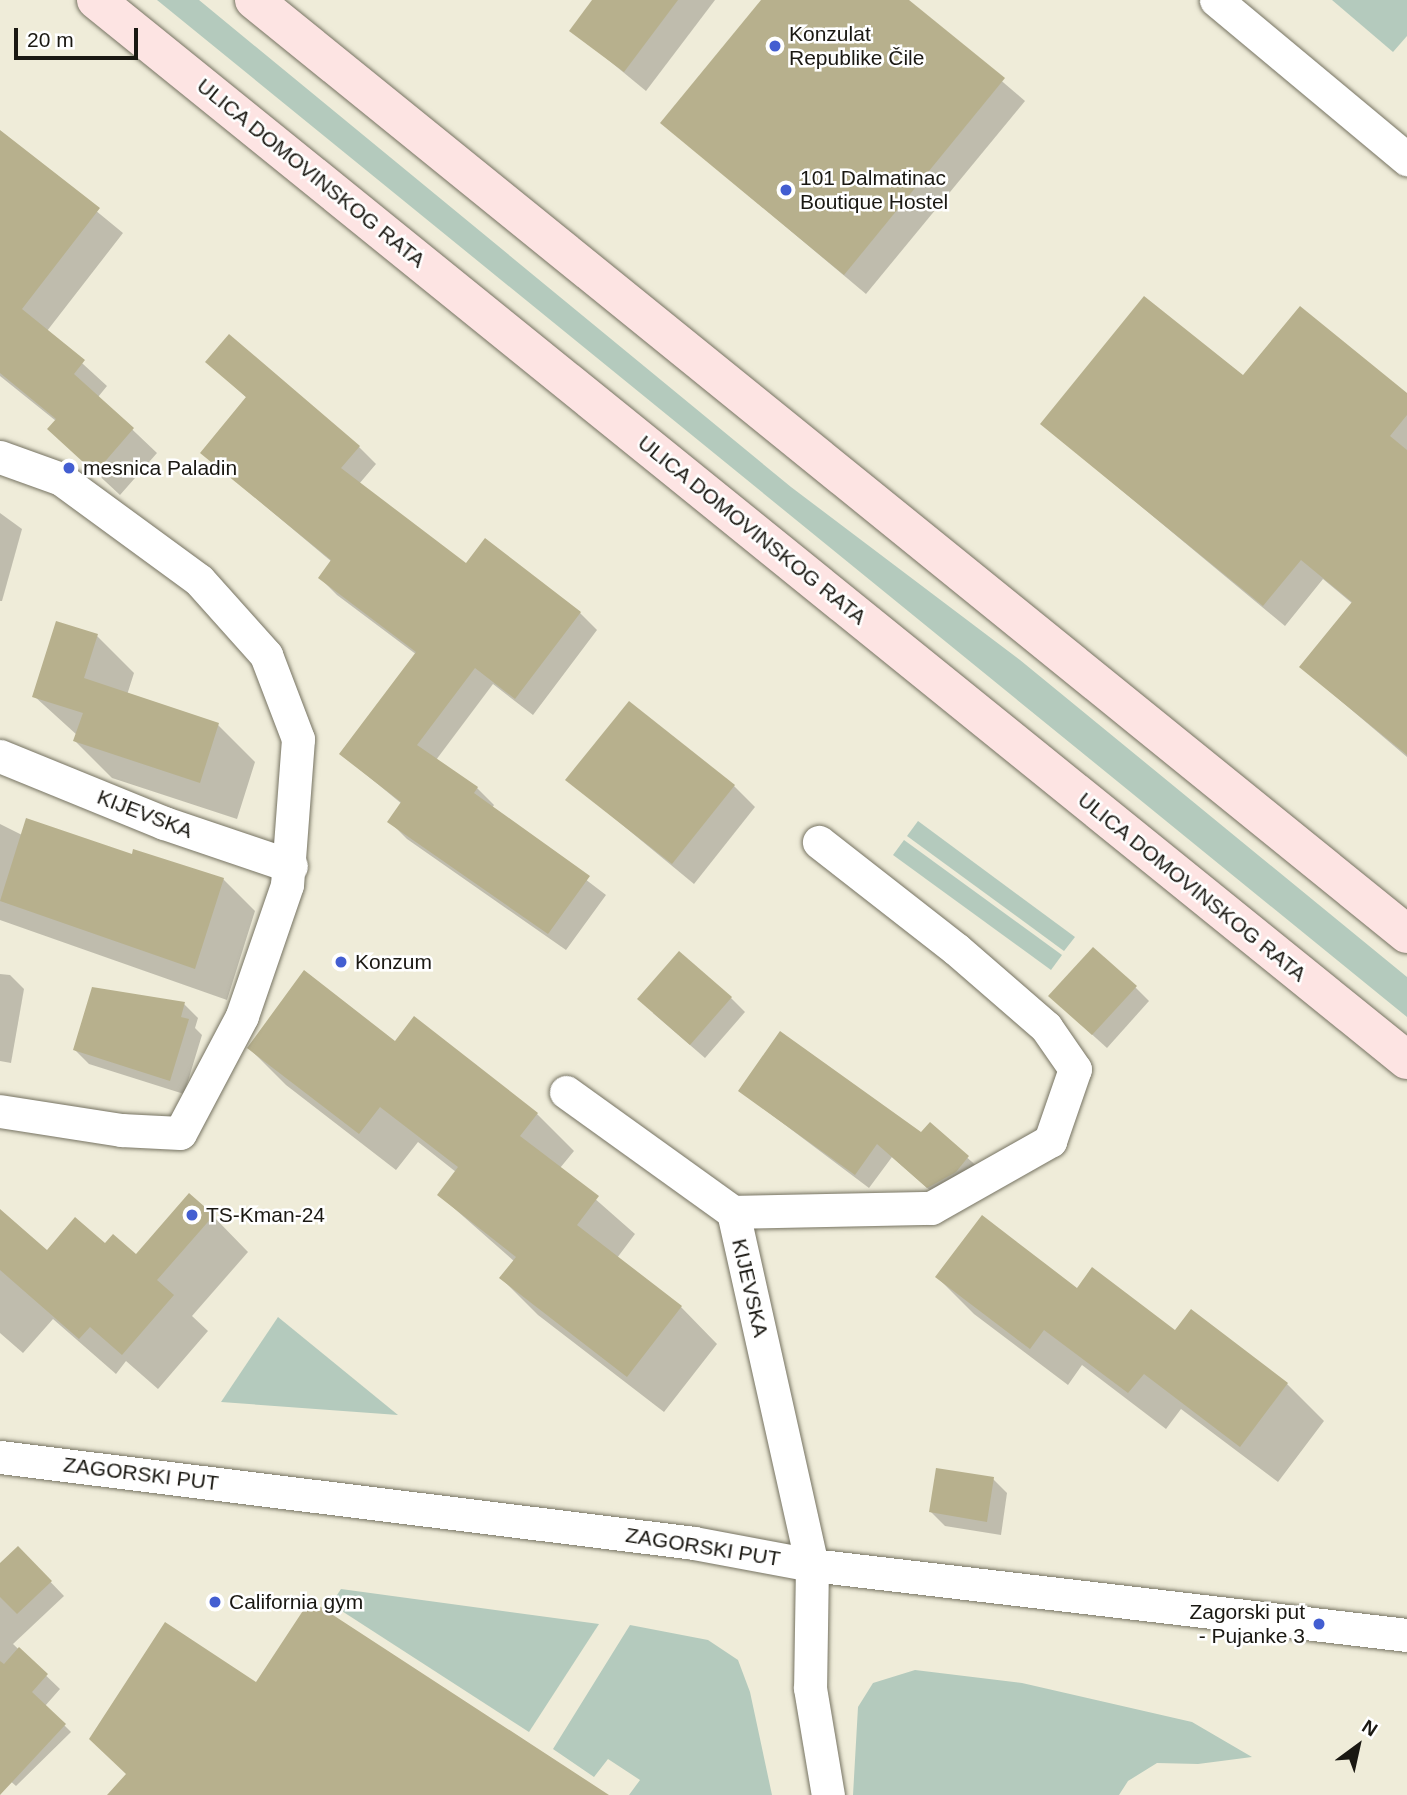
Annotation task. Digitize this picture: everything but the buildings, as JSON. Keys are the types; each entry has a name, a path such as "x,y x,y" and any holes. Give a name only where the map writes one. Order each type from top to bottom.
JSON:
{"main road":[{"name":"ULICA DOMOVINSKOG RATA","path":"96,0 1407,1060"},
{"path":"254,0 1407,934"}],"street":[{"path":"1216,0 1407,159"},
{"path":"0,457 61,479 199,580 266,655 298,739 291,866 242,1016 180,1133 121,1130 0,1111"},
{"name":"KIJEVSKA","path":"0,756 164,823 291,866"},
{"path":"733,1212 931,1208 1050,1141 1075,1069 1046,1027 956,949 819,842"},
{"name":"KIJEVSKA","path":"566,1092 733,1212 812,1565 810,1688 828,1795"},
{"name":"ZAGORSKI PUT","path":"0,1457 694,1543 812,1565 1407,1635"}],"green space":[{"path":"157,0 199,0 791,487 1020,660 1407,977 1407,1017"},
{"path":"1332,0 1407,0 1407,36 1393,52"},
{"path":"918,821 1075,937 1064,951 907,836"},
{"path":"904,840 1062,955 1051,970 893,855"},
{"path":"278,1317 398,1415 221,1402"},
{"path":"341,1589 599,1624 529,1732 331,1604"},
{"path":"630,1625 708,1640 738,1660 750,1692 772,1795 629,1795 640,1780 608,1759 594,1777 553,1749"},
{"path":"915,1670 1022,1683 1192,1722 1252,1757 1198,1764 1157,1763 1128,1781 1119,1795 853,1795 858,1707 873,1683"}],"place":[{"name":"Konzulat Republike Čile","path":"775,46"},
{"name":"101 Dalmatinac Boutique Hostel","path":"786,190"},
{"name":"mesnica Paladin","path":"69,468"},
{"name":"Konzum","path":"341,962"},
{"name":"TS-Kman-24","path":"192,1215"},
{"name":"California gym","path":"215,1602"},
{"name":"Zagorski put - Pujanke 3","path":"1319,1624"}]}
